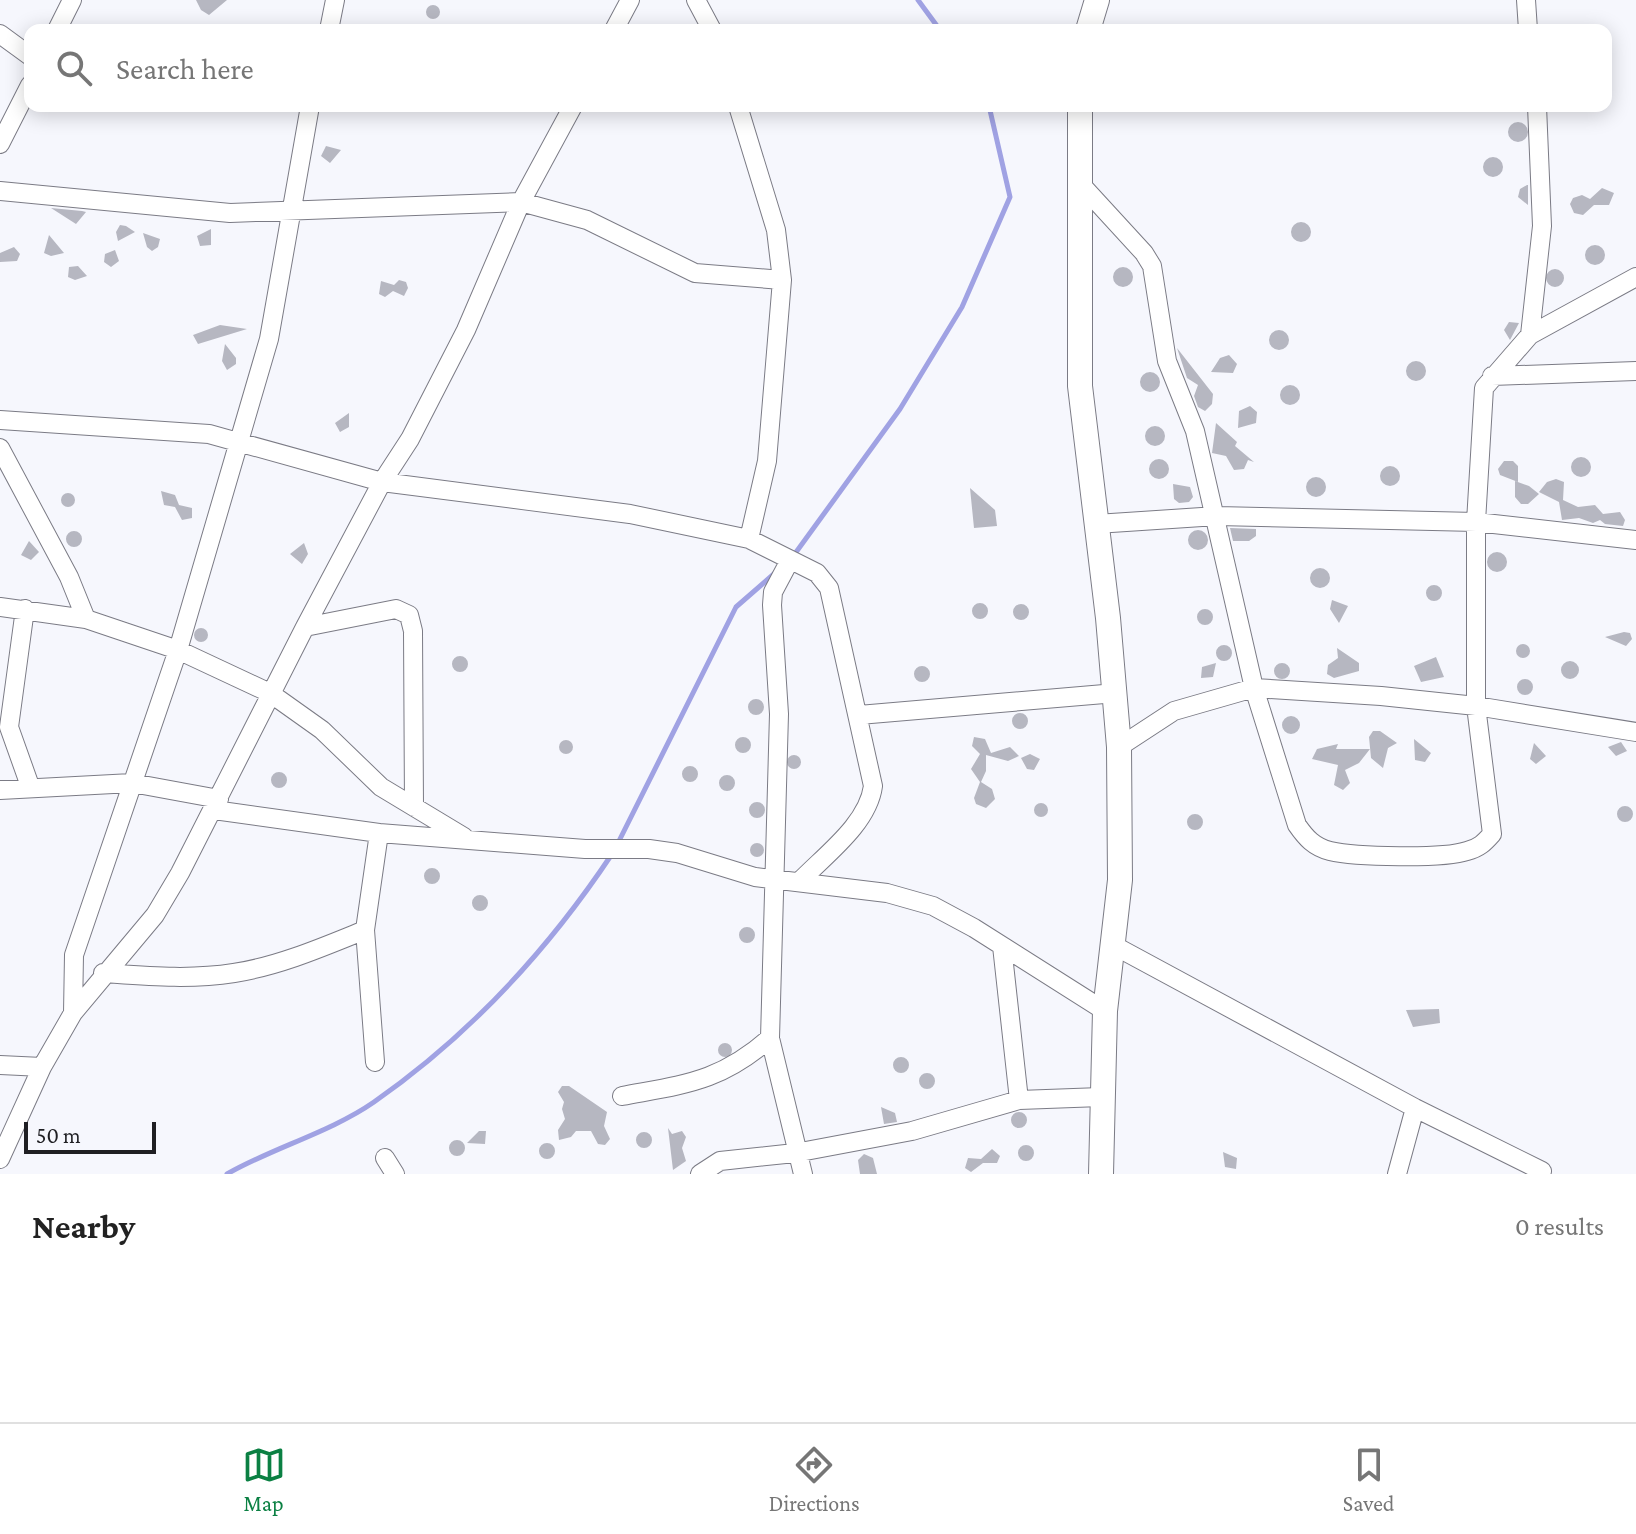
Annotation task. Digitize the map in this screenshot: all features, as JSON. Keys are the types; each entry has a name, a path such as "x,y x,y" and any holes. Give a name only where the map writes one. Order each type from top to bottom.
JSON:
{"main road":[{"path":"1090,24 1097,0"},
{"path":"1080,112 1077,180 1080,386 1116,693 1119,747 1120,880 1105,1011 1101,1174"}],"street":[{"path":"60,24 72,0"},
{"path":"330,24 335,0"},
{"path":"617,24 630,0"},
{"path":"696,0 709,24"},
{"path":"1526,0 1528,24"},
{"path":"0,34 24,52"},
{"path":"0,144 24,97"},
{"path":"73,1013 74,955 178,650 275,317 309,112"},
{"path":"0,1159 42,1067 73,1013 103,973 155,915 217,804 270,693 382,482 410,439 466,330 521,202 570,112"},
{"path":"740,112 776,230 782,280 767,461 749,539"},
{"path":"1530,335 1542,226 1537,112"},
{"path":"1077,180 1144,253 1152,266 1167,361 1195,431 1217,516 1254,688 1297,825 1308,841 1328,851 1358,855 1464,853 1482,846 1492,834 1476,706 1476,522 1484,388 1530,335 1636,277"},
{"path":"0,191 180,211 291,213 521,202 587,220 695,273 782,280"},
{"path":"1492,376 1636,371"},
{"path":"0,420 209,434 382,482 630,514 749,539 817,573 829,588 873,786 871,801 860,819 799,882"},
{"path":"0,448 69,577 86,619"},
{"path":"1096,524 1217,516 1476,522 1636,540"},
{"path":"790,560 773,592 772,605 779,714 770,1038 795,1153 803,1174"},
{"path":"0,607 86,619 178,650 270,693 322,730 364,774 470,841"},
{"path":"25,609 9,727 30,786"},
{"path":"305,627 396,609 409,615 413,631 414,807"},
{"path":"1119,747 1174,711 1254,688 1476,706 1636,732"},
{"path":"859,715 1116,693"},
{"path":"0,790 30,786 132,783 217,804 379,833 585,849 649,849 773,879 887,893 933,906 1105,1011"},
{"path":"375,1062 365,930 379,833"},
{"path":"103,973 167,978 236,973 306,954 365,930"},
{"path":"1113,945 1415,1108 1542,1171"},
{"path":"1002,946 1019,1100"},
{"path":"622,1096 712,1078 747,1059 770,1038"},
{"path":"0,1065 42,1067"},
{"path":"700,1174 720,1161 795,1153 912,1131 1019,1100 1101,1097"},
{"path":"1397,1174 1415,1108"}],"building":[{"path":"196,0 227,0 209,15 201,10"},
{"path":"433,5 440,12 433,19 426,12"},
{"path":"1518,122 1525,125 1528,132 1525,139 1518,142 1511,139 1508,132 1511,125"},
{"path":"326,146 341,150 330,163 321,156"},
{"path":"1493,157 1500,160 1503,167 1500,174 1493,177 1486,174 1483,167 1486,160"},
{"path":"1528,185 1528,205 1518,197 1520,189"},
{"path":"1602,188 1614,193 1609,205 1594,205 1583,215 1574,213 1570,204 1573,198 1582,195 1590,199"},
{"path":"51,208 82,211 86,212 76,224"},
{"path":"1301,222 1308,225 1311,232 1308,239 1301,242 1294,239 1291,232 1294,225"},
{"path":"120,225 135,232 118,241 116,232"},
{"path":"211,229 211,245 200,246 197,236"},
{"path":"143,233 160,239 158,247 152,251 147,247"},
{"path":"49,235 64,253 51,256 44,253"},
{"path":"1595,245 1602,248 1605,255 1602,262 1595,265 1588,262 1585,255 1588,248"},
{"path":"14,247 20,254 17,261 0,262 0,253"},
{"path":"115,250 119,261 111,267 104,262 105,254"},
{"path":"78,266 87,276 75,280 68,277 69,267"},
{"path":"1123,267 1130,270 1133,277 1130,284 1123,287 1116,284 1113,277 1116,270"},
{"path":"1555,269 1564,278 1555,287 1546,278"},
{"path":"399,280 406,282 408,288 404,296 393,291 385,297 379,294 381,281 394,285"},
{"path":"1509,322 1519,323 1510,340 1504,330"},
{"path":"220,325 247,329 198,344 193,335"},
{"path":"1279,330 1286,333 1289,340 1286,347 1279,350 1272,347 1269,340 1272,333"},
{"path":"225,344 236,358 236,364 227,370 222,361"},
{"path":"1177,348 1213,394 1212,404 1205,411 1198,407 1194,396 1198,385 1187,378"},
{"path":"1229,355 1237,364 1233,373 1211,372 1220,358"},
{"path":"1416,361 1423,364 1426,371 1423,378 1416,381 1409,378 1406,371 1409,364"},
{"path":"1150,372 1157,375 1160,382 1157,389 1150,392 1143,389 1140,382 1143,375"},
{"path":"1290,385 1297,388 1300,395 1297,402 1290,405 1283,402 1280,395 1283,388"},
{"path":"1250,406 1257,412 1256,423 1238,428 1239,411"},
{"path":"349,413 349,427 340,432 335,423"},
{"path":"1216,423 1237,442 1235,446 1254,462 1248,460 1244,469 1234,470 1226,456 1212,453"},
{"path":"1155,426 1162,429 1165,436 1162,443 1155,446 1148,443 1145,436 1148,429"},
{"path":"1581,457 1588,460 1591,467 1588,474 1581,477 1574,474 1571,467 1574,460"},
{"path":"1155,459 1163,459 1169,469 1163,479 1155,479 1149,473 1149,465"},
{"path":"1504,461 1513,461 1518,466 1518,482 1500,475 1498,469"},
{"path":"1390,466 1397,469 1400,476 1397,483 1390,486 1383,483 1380,476 1383,469"},
{"path":"1316,477 1323,480 1326,487 1323,494 1316,497 1309,494 1306,487 1309,480"},
{"path":"1556,479 1564,482 1563,500 1578,507 1595,505 1603,514 1620,512 1625,520 1623,526 1605,524 1600,520 1593,523 1579,518 1562,520 1559,502 1539,492 1547,482"},
{"path":"1515,481 1539,494 1528,504 1521,504 1515,497"},
{"path":"1173,484 1190,487 1193,497 1189,502 1179,503 1174,499"},
{"path":"970,488 995,510 997,526 974,528"},
{"path":"161,491 175,495 179,505 192,508 192,518 182,520 175,507 164,505"},
{"path":"68,493 75,500 68,507 61,500"},
{"path":"1230,528 1256,529 1256,536 1249,541 1233,541"},
{"path":"1198,530 1205,533 1208,540 1205,547 1198,550 1191,547 1188,540 1191,533"},
{"path":"74,531 80,533 80,545 74,547 68,545 66,539 68,533"},
{"path":"29,541 39,552 31,560 21,555"},
{"path":"304,543 308,554 302,564 290,554"},
{"path":"1497,552 1504,555 1507,562 1504,569 1497,572 1490,569 1487,562 1490,555"},
{"path":"1320,568 1327,571 1330,578 1327,585 1320,588 1313,585 1310,578 1313,571"},
{"path":"1431,585 1437,585 1442,593 1440,599 1431,601 1426,596 1426,590"},
{"path":"1332,600 1348,606 1339,623 1330,609"},
{"path":"980,603 986,605 986,617 980,619 974,617 972,611 974,605"},
{"path":"1021,604 1029,612 1021,620 1013,612"},
{"path":"1205,609 1213,617 1205,625 1197,617"},
{"path":"201,628 208,635 201,642 194,635"},
{"path":"1630,633 1632,639 1626,646 1605,637"},
{"path":"1523,644 1530,651 1523,658 1516,651"},
{"path":"1224,645 1230,647 1230,659 1224,661 1218,659 1216,653 1218,647"},
{"path":"1337,648 1359,663 1359,671 1334,678 1327,674 1328,665 1338,658"},
{"path":"460,656 466,658 466,670 460,672 454,670 452,664 454,658"},
{"path":"1436,657 1444,677 1421,682 1414,666"},
{"path":"1570,661 1579,670 1570,679 1561,670"},
{"path":"1216,663 1213,677 1201,678 1202,667"},
{"path":"1282,663 1290,671 1282,679 1274,671"},
{"path":"922,666 928,668 928,680 922,682 916,680 914,674 916,668"},
{"path":"1522,679 1528,679 1533,687 1531,693 1522,695 1517,690 1517,684"},
{"path":"756,699 764,707 756,715 748,707"},
{"path":"1017,713 1023,713 1028,721 1026,727 1017,729 1012,724 1012,718"},
{"path":"1291,716 1300,725 1291,734 1282,725"},
{"path":"1373,731 1380,731 1397,743 1388,748 1383,768 1371,758 1369,737"},
{"path":"743,737 751,745 743,753 735,745"},
{"path":"974,737 985,739 991,753 1010,747 1019,756 1008,761 986,755 986,771 981,782 992,789 995,799 986,808 976,804 974,798 980,782 971,769 980,754 972,746"},
{"path":"1414,739 1431,753 1425,762 1415,760"},
{"path":"566,740 573,747 566,754 559,747"},
{"path":"1621,742 1627,751 1616,756 1608,747"},
{"path":"1534,743 1546,756 1536,764 1530,759"},
{"path":"1338,744 1336,749 1370,749 1359,763 1345,770 1350,783 1343,790 1334,785 1338,765 1312,759 1317,749"},
{"path":"1030,754 1040,759 1034,770 1027,769 1021,758"},
{"path":"794,755 801,762 794,769 787,762"},
{"path":"690,766 698,774 690,782 682,774"},
{"path":"276,772 282,772 287,780 285,786 276,788 271,783 271,777"},
{"path":"727,775 735,783 727,791 719,783"},
{"path":"757,802 765,810 757,818 749,810"},
{"path":"1041,803 1048,810 1041,817 1034,810"},
{"path":"1625,806 1631,808 1631,820 1625,822 1619,820 1617,814 1619,808"},
{"path":"1195,814 1203,822 1195,830 1187,822"},
{"path":"757,843 764,850 757,857 750,850"},
{"path":"432,868 438,870 438,882 432,884 426,882 424,876 426,870"},
{"path":"480,895 488,903 480,911 472,903"},
{"path":"747,927 755,935 747,943 739,935"},
{"path":"1439,1009 1440,1023 1413,1027 1406,1010"},
{"path":"725,1043 732,1050 725,1057 718,1050"},
{"path":"901,1057 907,1059 907,1071 901,1073 895,1071 893,1065 895,1059"},
{"path":"927,1073 935,1081 927,1089 919,1081"},
{"path":"562,1086 569,1086 607,1112 604,1126 610,1139 605,1145 598,1144 591,1131 576,1131 571,1137 559,1140 558,1130 565,1119 562,1109 564,1102 558,1092"},
{"path":"881,1107 895,1113 897,1122 884,1124"},
{"path":"1019,1112 1027,1120 1019,1128 1011,1120"},
{"path":"668,1128 672,1134 682,1131 686,1137 682,1148 686,1161 673,1170"},
{"path":"479,1131 486,1131 485,1144 467,1143"},
{"path":"644,1132 650,1134 650,1146 644,1148 638,1146 636,1140 638,1134"},
{"path":"457,1140 463,1142 463,1154 457,1156 451,1154 449,1148 451,1142"},
{"path":"547,1143 553,1145 553,1157 547,1159 541,1157 539,1151 541,1145"},
{"path":"1026,1145 1032,1147 1032,1159 1026,1161 1020,1159 1018,1153 1020,1147"},
{"path":"992,1149 1000,1156 997,1163 983,1163 971,1172 965,1168 968,1158 981,1159"},
{"path":"1223,1152 1237,1158 1236,1169 1225,1167"},
{"path":"864,1154 873,1158 877,1174 860,1174 858,1160"}],"waterway":[{"path":"918,0 936,24"},
{"path":"794,555 900,409 962,307 1010,197 990,112"},
{"path":"617,845 736,607 775,573"},
{"path":"227,1174 357,1113 443,1048 534,957 612,854"}]}
